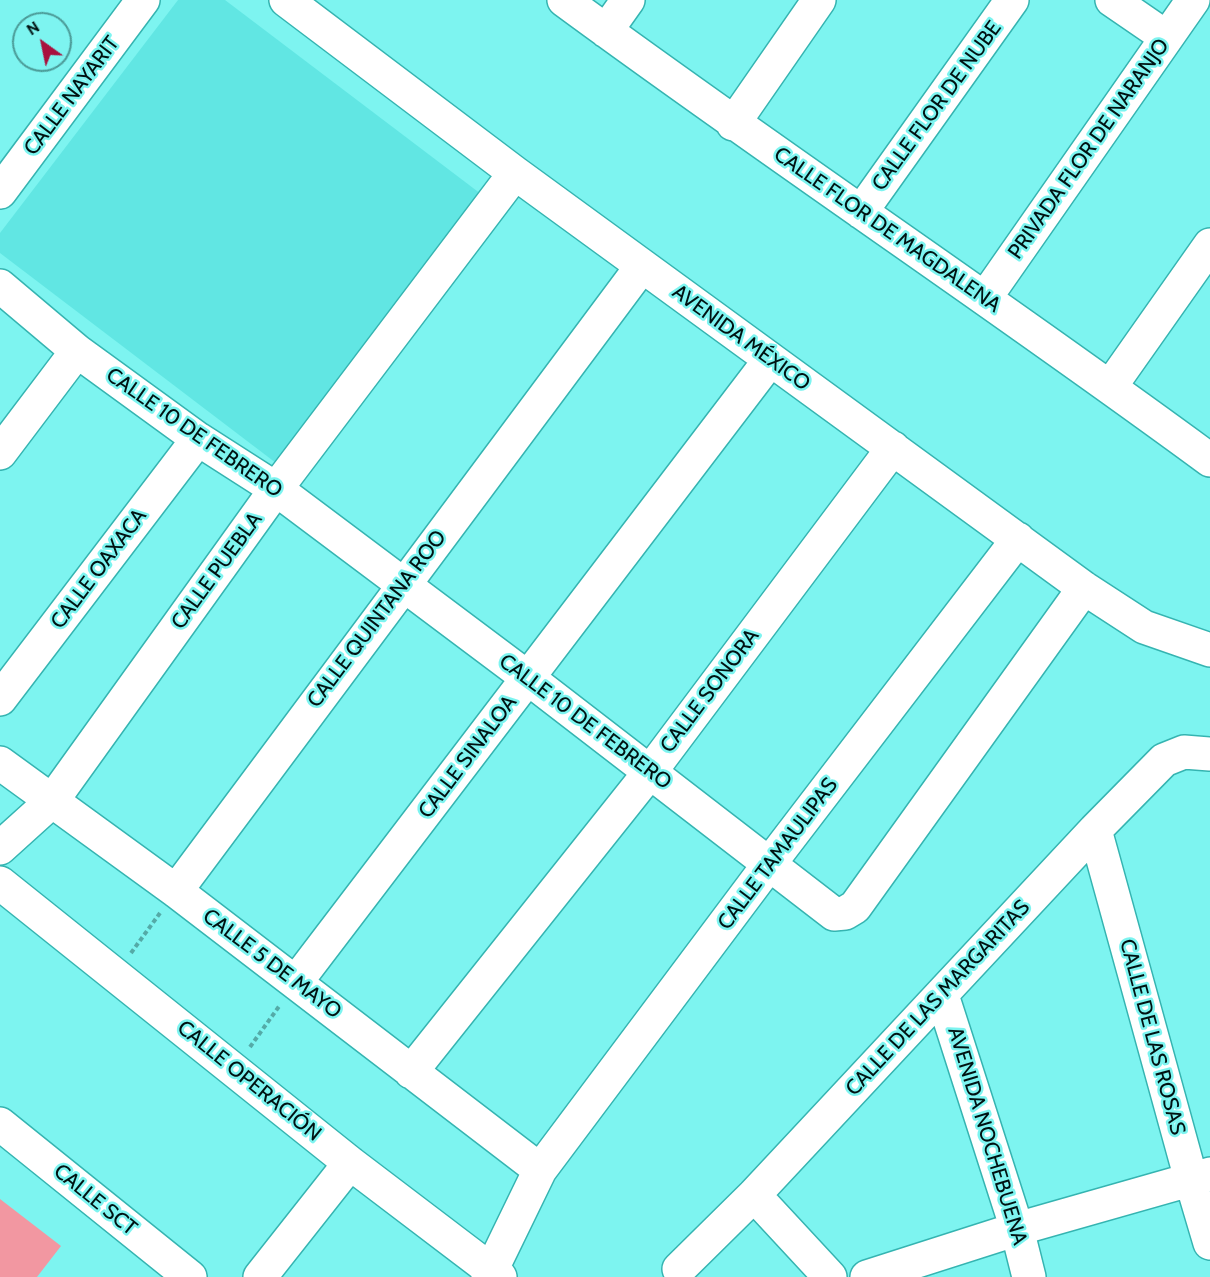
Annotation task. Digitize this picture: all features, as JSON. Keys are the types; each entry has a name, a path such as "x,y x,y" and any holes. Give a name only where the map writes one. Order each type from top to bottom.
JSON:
{"street":[{"name":"CALLE NAYARIT","path":"0,192 143,0"},
{"name":"AVENIDA MÉXICO","path":"286,0 515,173 1084,588 1144,627 1210,650"},
{"name":"CALLE FLOR DE MAGDALENA","path":"564,0 733,124 985,298 1210,460"},
{"path":"606,31 628,0"},
{"path":"733,124 819,0"},
{"name":"CALLE FLOR DE NUBE","path":"861,212 1012,0"},
{"path":"1112,0 1166,37"},
{"name":"PRIVADA FLOR DE NARANJO","path":"985,298 1193,0"},
{"name":"CALLE PUEBLA","path":"0,848 52,801 276,489 515,173"},
{"path":"1110,387 1210,245"},
{"name":"CALLE QUINTANA ROO","path":"176,891 642,266"},
{"name":"CALLE 10 DE FEBRERO","path":"0,286 77,351 198,439 276,489 528,678 834,914 845,913 855,907 1084,588"},
{"path":"0,453 77,351"},
{"name":"CALLE SINALOA","path":"296,982 770,360"},
{"name":"CALLE OAXACA","path":"0,699 198,439"},
{"name":"CALLE SONORA","path":"411,1071 650,772 893,447"},
{"name":"CALLE TAMAULIPAS","path":"494,1275 540,1170 770,863 1018,539"},
{"name":"CALLE DE LAS MARGARITAS","path":"679,1269 754,1195 1095,830 1164,760 1184,752 1210,754"},
{"name":"CALLE 5 DE MAYO","path":"0,763 176,891 540,1170"},
{"name":"CALLE DE LAS ROSAS","path":"1095,830 1200,1177 1210,1243"},
{"name":"CALLE OPERACIÓN","path":"0,883 494,1275"},
{"name":"AVENIDA NOCHEBUENA","path":"942,995 1017,1229 1029,1277"},
{"name":"CALLE SCT","path":"0,1124 190,1277"},
{"path":"260,1277 350,1163"},
{"path":"867,1277 1017,1229 1200,1177"},
{"path":"754,1195 830,1277"}],"path":[{"path":"116,974 176,891"},
{"path":"234,1069 296,982"}],"shaded area":[{"path":"178,0 225,0 481,194 276,463 0,253 0,233"},
{"path":"0,1199 61,1246 37,1277 0,1277"}]}
